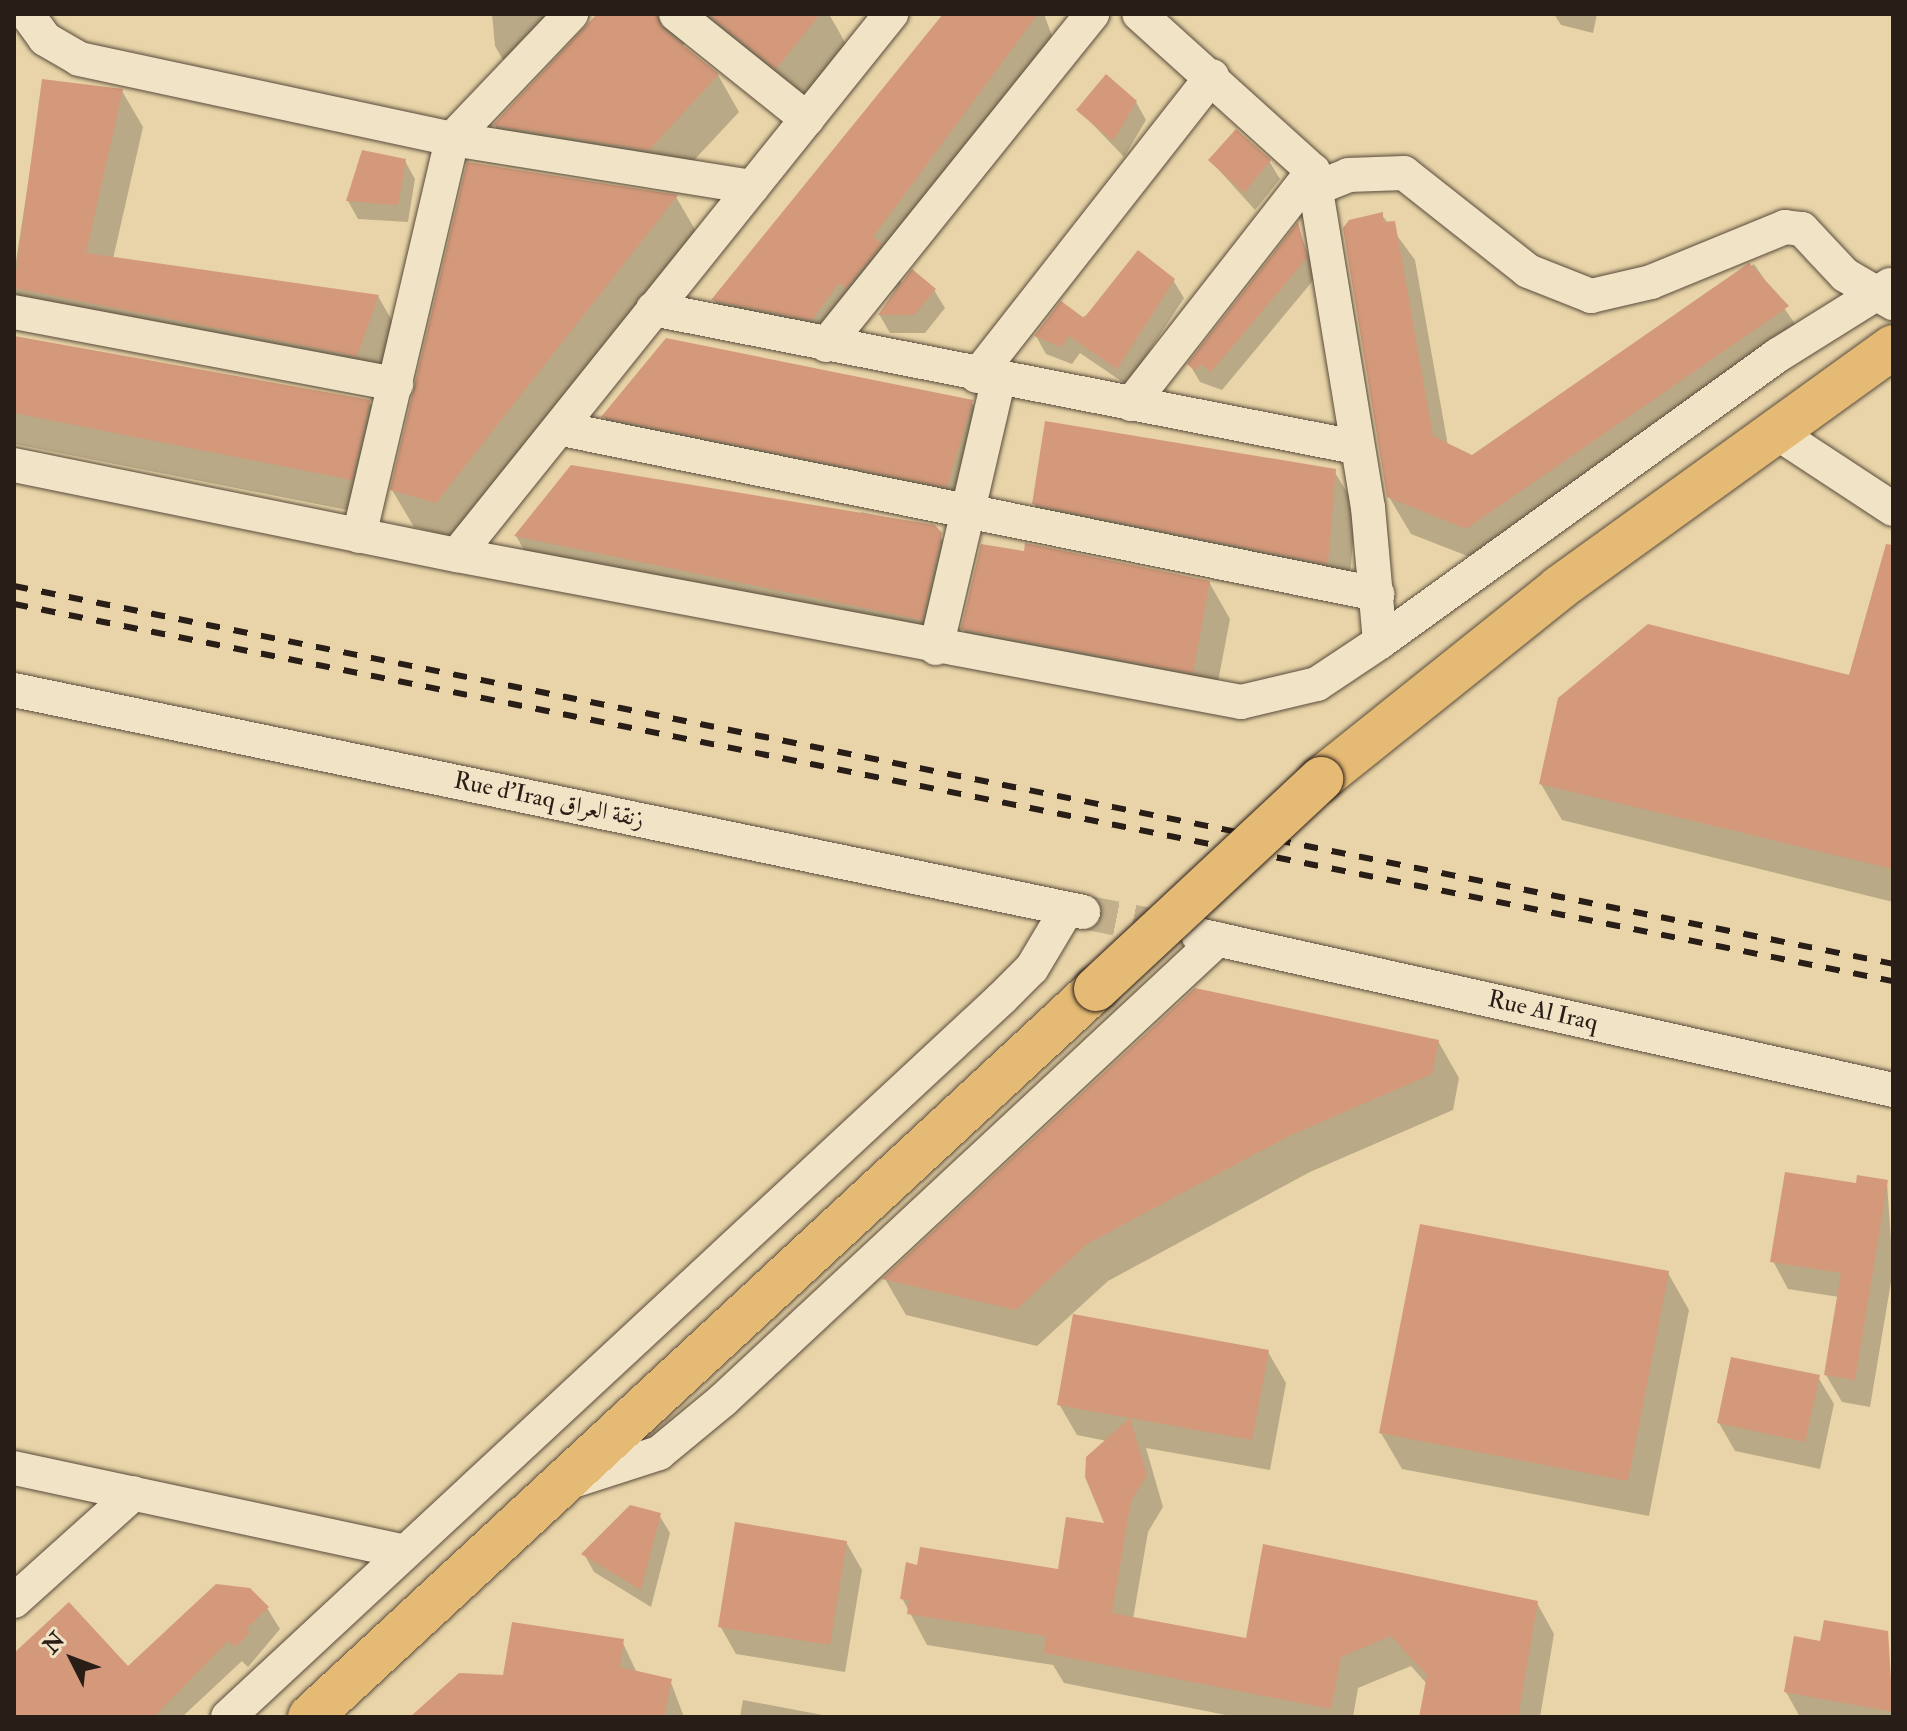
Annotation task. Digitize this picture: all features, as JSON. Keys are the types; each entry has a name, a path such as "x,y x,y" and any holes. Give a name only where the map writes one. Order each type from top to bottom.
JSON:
{"main road":[{"path":"310,1717 1321,779 1559,588 1893,347"}],"street":[{"path":"27,14 45,39 79,59 452,139 752,187"},
{"path":"359,536 452,139 571,14"},
{"path":"676,14 807,119"},
{"path":"826,345 1092,14"},
{"path":"1139,14 1212,76 1316,179 1377,594 1380,642"},
{"path":"457,555 562,429 653,309 807,119 884,16"},
{"path":"936,648 966,515 988,379 1212,76"},
{"path":"1131,404 1316,179 1404,173 1528,271 1591,296 1651,282 1785,227 1802,229 1823,257 1887,294"},
{"path":"14,465 359,536 936,648 1241,702 1317,684 1380,642 1778,355 1887,294"},
{"path":"653,309 988,379 1355,447"},
{"path":"14,312 396,384"},
{"path":"562,429 966,515 1377,594"},
{"path":"1776,432 1893,509"},
{"name":"Rue d'Iraq زنقة العراق","path":"14,690 1075,912 1032,968 405,1552"},
{"name":"Rue Al Iraq","path":"563,1484 659,1453 723,1400 1206,936 1893,1090"},
{"path":"14,1468 405,1552"},
{"path":"14,1601 134,1493"},
{"path":"228,1717 405,1552"}],"building":[{"path":"597,14 656,14 664,30 719,74 649,150 493,125"},
{"path":"708,14 820,14 776,69"},
{"path":"943,14 1038,14 873,237 882,244 846,288 839,283 812,320 711,300"},
{"path":"1106,74 1137,101 1113,141 1076,110"},
{"path":"42,79 123,89 86,253 379,295 357,356 14,288"},
{"path":"1236,129 1271,160 1244,193 1208,160"},
{"path":"362,150 406,159 398,205 346,201"},
{"path":"467,162 678,195 436,503 390,490"},
{"path":"1383,212 1383,222 1395,221 1433,436 1472,455 1749,263 1789,306 1466,529 1387,497 1343,228 1349,220"},
{"path":"1298,222 1307,258 1211,372 1201,364 1195,371 1187,364"},
{"path":"1138,250 1175,279 1117,369 1069,336 1061,347 1034,336 1061,301 1084,318"},
{"path":"912,269 936,289 914,315 878,315"},
{"path":"14,336 370,400 352,480 14,413"},
{"path":"666,338 973,400 947,487 601,417"},
{"path":"1045,421 1336,469 1328,564 1032,504"},
{"path":"571,465 935,525 942,533 922,620 514,536"},
{"path":"1025,543 1210,581 1193,673 961,629 981,544 1024,551"},
{"path":"1886,544 1893,545 1893,869 1539,784 1558,698 1648,624 1849,675"},
{"path":"1195,988 1439,1040 1432,1074 1289,1136 1087,1244 1016,1310 882,1279"},
{"path":"1785,1172 1856,1183 1857,1175 1888,1180 1855,1380 1824,1375 1841,1273 1770,1262"},
{"path":"1420,1224 1669,1271 1628,1481 1379,1433"},
{"path":"1073,1314 1269,1350 1252,1440 1057,1405"},
{"path":"1731,1357 1820,1375 1805,1442 1717,1423"},
{"path":"1130,1418 1147,1475 1131,1501 1112,1613 1246,1638 1263,1544 1538,1601 1518,1717 1419,1717 1427,1675 1391,1636 1341,1657 1331,1709 1044,1653 1046,1636 907,1614 909,1600 900,1599 906,1562 917,1565 920,1547 1058,1569 1066,1517 1104,1523 1085,1477 1086,1457"},
{"path":"630,1505 661,1513 641,1590 581,1554"},
{"path":"735,1522 847,1541 830,1645 718,1627"},
{"path":"216,1584 250,1588 269,1607 247,1628 250,1633 235,1647 228,1641 154,1717 14,1717 14,1653 69,1602 128,1666"},
{"path":"1824,1620 1888,1631 1893,1712 1784,1692 1794,1636 1820,1641"},
{"path":"512,1622 624,1639 620,1667 672,1679 664,1717 410,1717 459,1673 503,1675"}],"tunnel":[{"path":"1083,912 1181,931"}],"railway":[{"path":"14,586 1893,964"},
{"path":"14,604 1893,981"}]}
